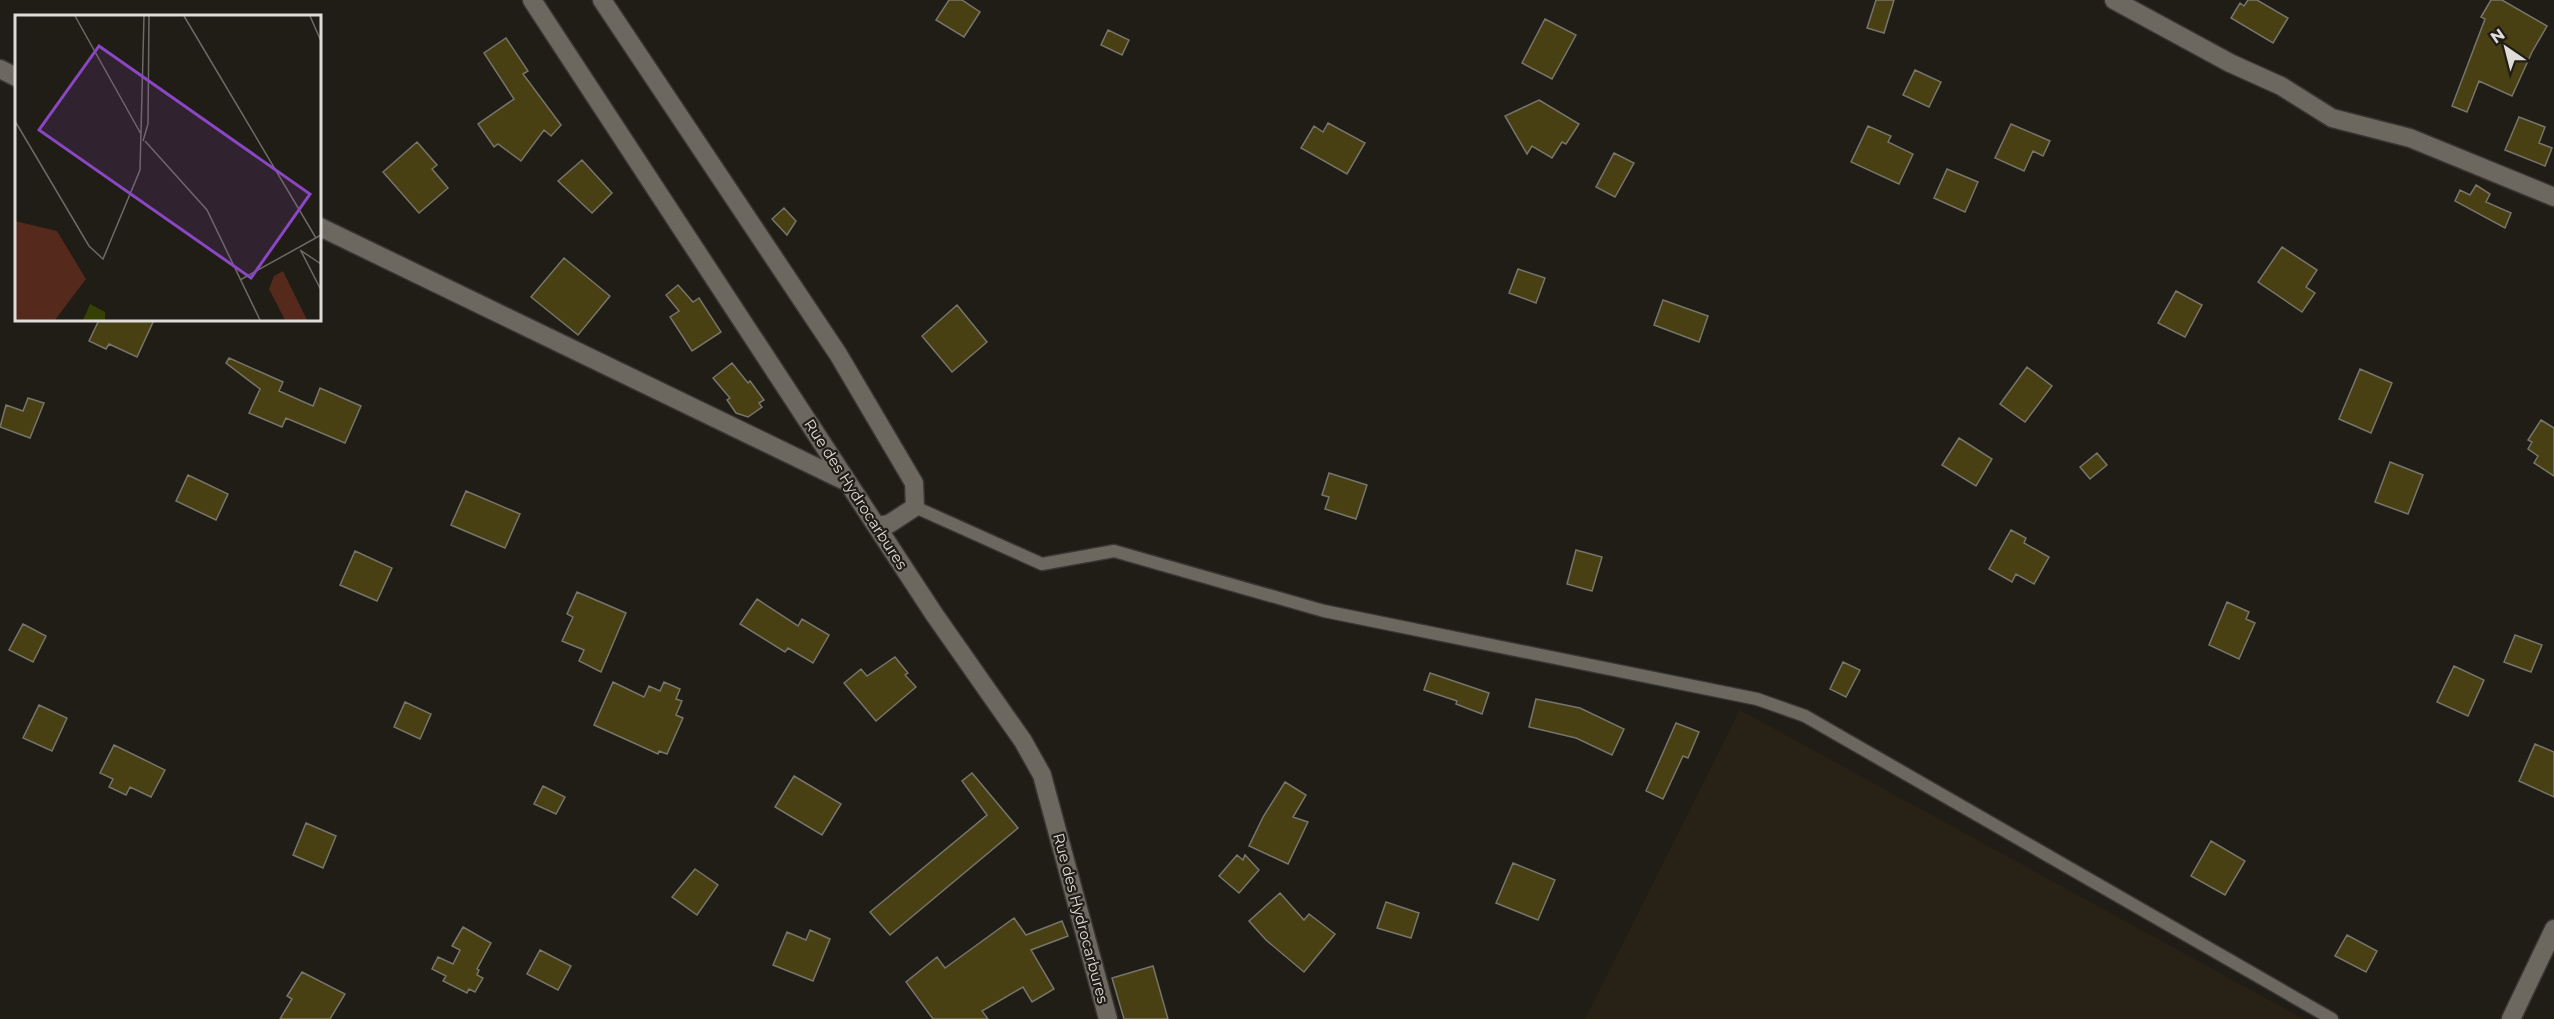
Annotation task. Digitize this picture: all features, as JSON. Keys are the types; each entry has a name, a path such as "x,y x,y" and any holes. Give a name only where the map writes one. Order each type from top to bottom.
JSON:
{"street":[{"name":"Rue des Hydrocarbures","path":"532,0 877,526 1023,741 1042,775 1108,1019"},
{"path":"602,0 838,354 914,483 915,507 889,524 877,526"},
{"path":"2114,0 2230,63 2281,86 2332,118 2410,138 2554,197"},
{"path":"0,69 15,76"},
{"path":"321,226 849,483"},
{"path":"2511,1019 2554,929"}],"lane":[{"path":"915,507 1042,564 1114,550 1324,611 1757,699 1805,716 2332,1019"}],"shaded area":[{"path":"1740,710 2304,1019 1585,1019"}],"building":[{"path":"949,0 962,0 980,12 964,37 936,20"},
{"path":"1876,0 1894,0 1884,33 1867,28"},
{"path":"2248,0 2257,0 2288,18 2273,43 2231,18 2240,3 2244,6"},
{"path":"2491,0 2502,0 2547,26 2512,96 2479,81 2467,112 2452,106 2485,19 2481,17"},
{"path":"1545,19 1576,35 1552,79 1522,63"},
{"path":"1108,30 1129,40 1122,55 1101,45"},
{"path":"506,38 528,71 523,74 561,125 551,136 544,130 521,161 498,144 494,147 478,124 514,99 484,53"},
{"path":"1915,70 1941,82 1929,107 1903,95"},
{"path":"1539,100 1579,124 1566,144 1562,142 1552,158 1532,146 1527,154 1505,116"},
{"path":"2519,117 2545,127 2539,143 2552,148 2545,166 2505,150"},
{"path":"1328,123 1365,143 1347,174 1301,148 1314,126 1323,132"},
{"path":"2011,124 2050,141 2043,156 2033,151 2024,171 1995,158"},
{"path":"1868,126 1891,136 1888,142 1913,154 1899,184 1851,162"},
{"path":"417,142 437,165 432,169 448,188 419,213 383,172"},
{"path":"1614,153 1634,163 1615,197 1596,187"},
{"path":"582,160 612,193 592,213 558,181"},
{"path":"1947,169 1978,182 1965,212 1934,198"},
{"path":"2476,185 2490,194 2486,202 2511,213 2505,228 2455,201 2460,190 2470,195"},
{"path":"784,208 796,221 787,235 772,219"},
{"path":"2282,247 2317,270 2306,287 2315,293 2302,312 2258,282"},
{"path":"564,258 610,296 578,335 531,297"},
{"path":"1518,269 1545,278 1536,303 1509,293"},
{"path":"678,285 693,302 699,298 721,332 692,351 670,317 679,311 666,295"},
{"path":"2176,291 2202,305 2185,337 2158,323"},
{"path":"1663,300 1708,316 1699,342 1654,325"},
{"path":"957,305 987,342 952,372 922,336"},
{"path":"99,321 154,321 137,357 109,344 106,349 89,341"},
{"path":"229,358 283,382 279,391 313,406 320,388 361,406 345,443 286,418 282,427 249,413 260,389 226,363"},
{"path":"732,363 748,383 750,381 764,400 759,403 762,407 748,417 736,413 727,400 730,398 713,378"},
{"path":"2027,367 2052,386 2025,422 2000,404"},
{"path":"2360,369 2392,383 2371,433 2339,419"},
{"path":"28,398 44,403 30,438 0,427 6,405 23,411"},
{"path":"2541,420 2554,428 2554,476 2534,463 2538,456 2528,449 2532,442 2528,440"},
{"path":"1959,438 1992,459 1976,486 1942,465"},
{"path":"2097,453 2107,465 2090,479 2080,467"},
{"path":"2390,462 2423,475 2408,514 2375,502"},
{"path":"1329,473 1367,485 1356,519 1325,509 1329,497 1322,495"},
{"path":"188,475 228,494 216,520 176,501"},
{"path":"466,491 520,514 505,548 451,525"},
{"path":"2011,530 2026,538 2024,543 2049,557 2034,584 2016,574 2012,582 1989,569"},
{"path":"1576,550 1602,557 1592,591 1567,584"},
{"path":"355,551 392,568 377,601 340,585"},
{"path":"577,592 626,613 601,672 579,661 584,650 562,641 573,617 567,614"},
{"path":"757,599 798,626 802,619 829,635 813,663 788,648 785,652 740,624"},
{"path":"2227,602 2249,612 2246,619 2255,623 2239,659 2209,645"},
{"path":"23,624 46,636 33,662 9,650"},
{"path":"2515,635 2542,645 2531,672 2504,662"},
{"path":"895,657 908,673 905,675 916,687 876,721 844,683 861,669 867,676"},
{"path":"1843,662 1860,670 1846,697 1830,689"},
{"path":"2454,666 2484,680 2468,716 2437,702"},
{"path":"1430,673 1489,693 1482,714 1456,704 1457,701 1424,690"},
{"path":"613,682 644,697 649,686 660,691 664,682 680,689 676,699 682,701 676,715 683,718 667,754 659,751 658,754 594,725"},
{"path":"1536,699 1580,708 1624,729 1612,755 1576,738 1529,727"},
{"path":"405,702 431,714 420,739 394,727"},
{"path":"39,705 67,718 52,751 23,738"},
{"path":"1676,723 1699,732 1688,758 1683,756 1663,799 1646,791"},
{"path":"2535,744 2554,752 2554,797 2519,781"},
{"path":"114,745 165,770 151,797 130,787 126,795 109,787 113,779 100,773"},
{"path":"972,773 1018,828 890,935 870,912 987,815 962,781"},
{"path":"794,776 841,804 822,835 775,807"},
{"path":"1285,782 1306,795 1293,817 1308,822 1288,864 1249,846 1263,817"},
{"path":"543,786 565,797 556,814 534,804"},
{"path":"306,823 336,836 323,868 293,855"},
{"path":"2211,841 2245,861 2225,895 2191,876"},
{"path":"1237,855 1243,860 1245,855 1259,870 1239,893 1219,876"},
{"path":"1513,863 1555,880 1538,920 1496,903"},
{"path":"695,869 718,885 697,915 672,897"},
{"path":"1280,893 1304,920 1309,914 1335,934 1304,972 1266,940 1249,921"},
{"path":"1386,902 1419,913 1411,938 1377,928"},
{"path":"1014,918 1026,935 1062,921 1068,936 1031,950 1054,989 1032,1002 1023,987 982,1011 988,1019 933,1019 906,982 937,957 945,968"},
{"path":"463,927 491,943 477,969 479,970 477,975 483,978 475,992 469,989 467,993 443,981 446,976 432,969 438,957 453,964 460,950 452,946"},
{"path":"810,930 830,939 813,981 773,965 787,932 806,940"},
{"path":"2347,935 2377,951 2366,972 2335,956"},
{"path":"540,950 571,966 558,990 527,974"},
{"path":"1153,966 1168,1019 1124,1019 1112,978"},
{"path":"302,972 345,994 330,1019 280,1019 292,999 287,996"}]}
